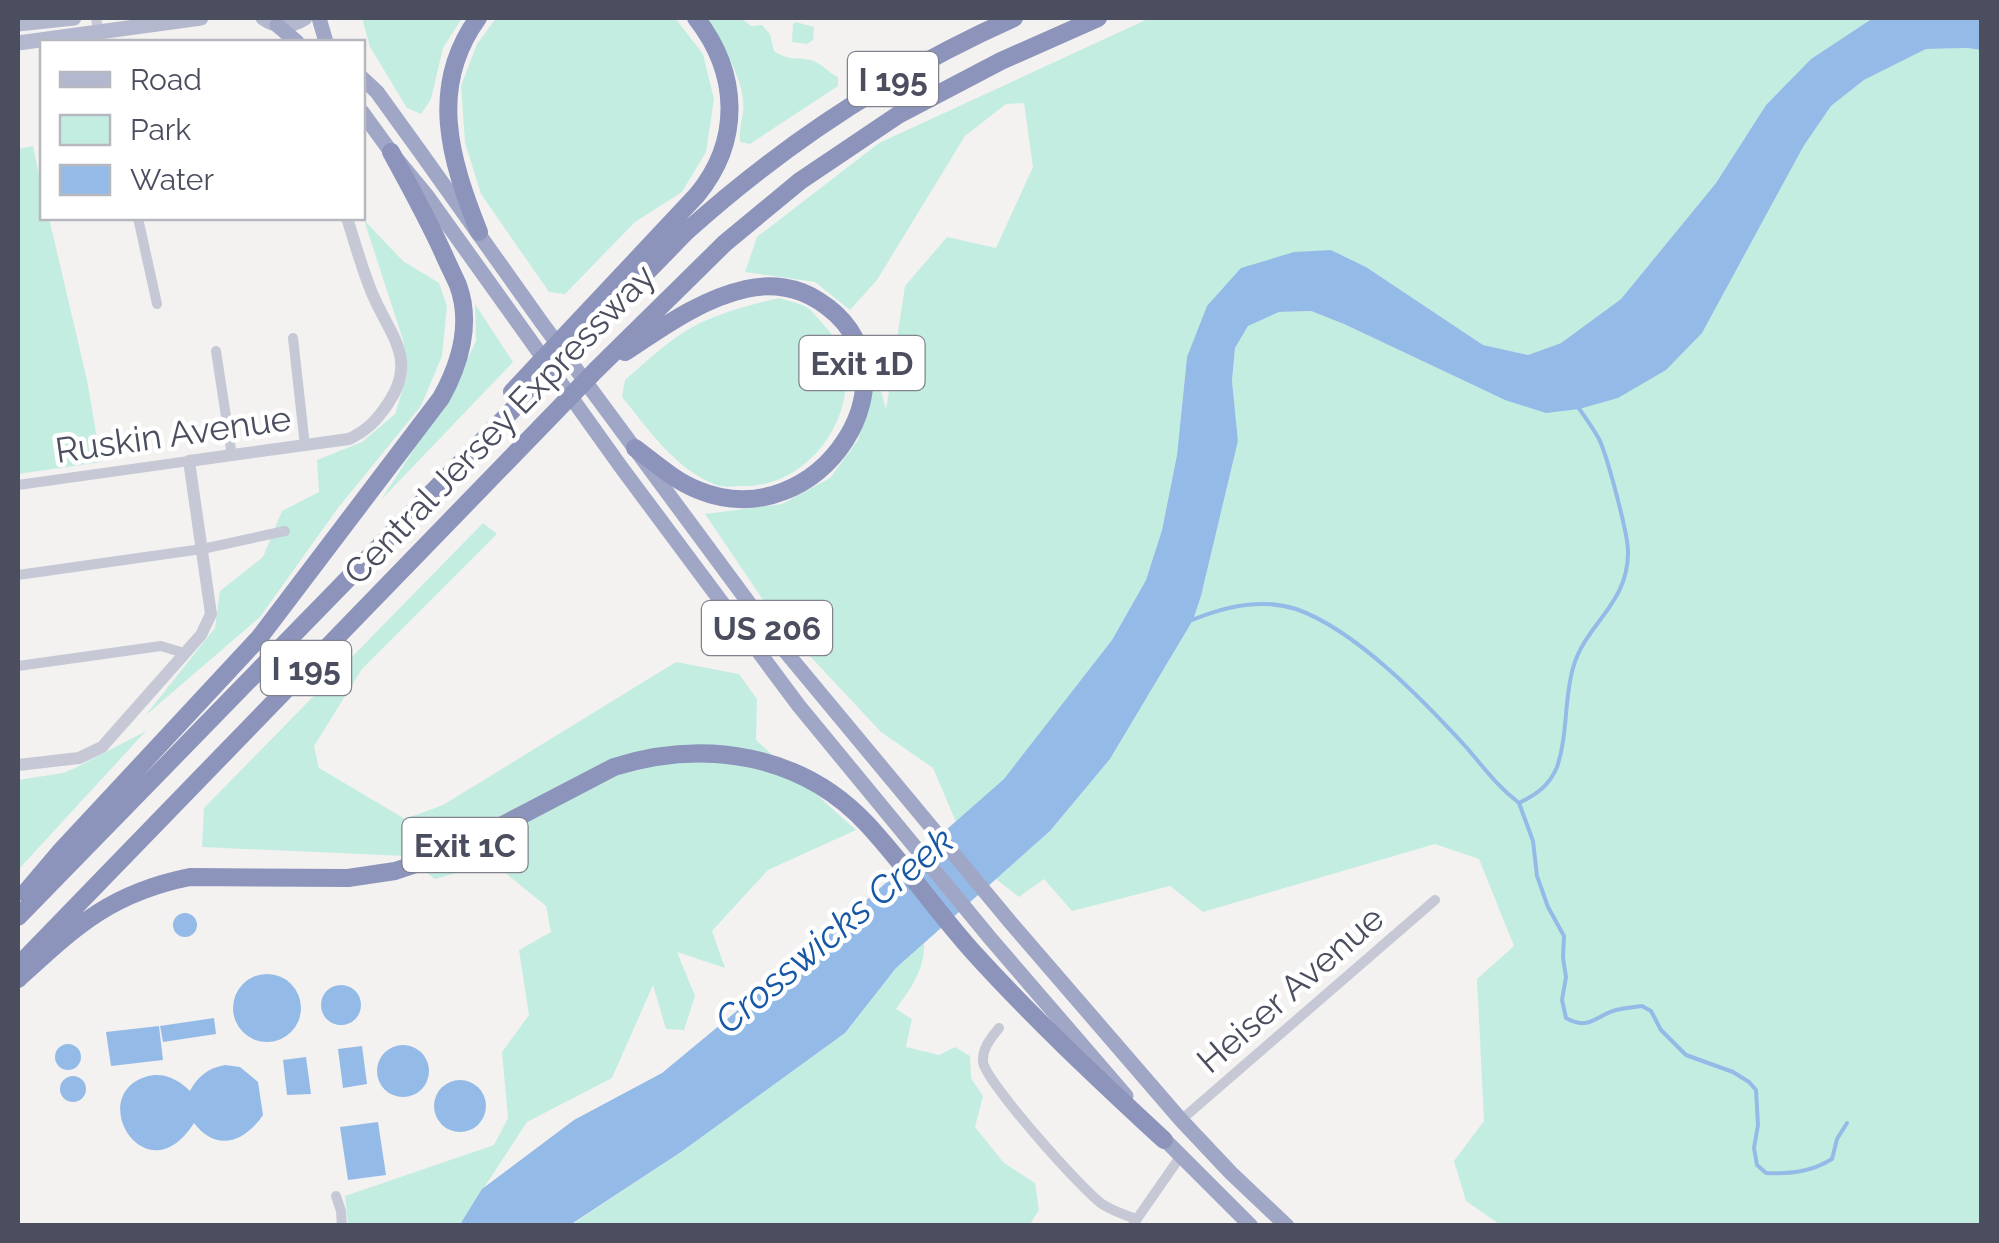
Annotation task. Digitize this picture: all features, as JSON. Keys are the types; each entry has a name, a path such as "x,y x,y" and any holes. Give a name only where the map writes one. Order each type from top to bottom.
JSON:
{"highway":[{"path":"478,18 454,63 448,106 453,151 464,197 478,232"},
{"path":"346,578 707,182 724,149 729,94 719,55 696,18"},
{"name":"Central Jersey Expressway","path":"18,917 658,258 717,204 780,153 880,86 1014,18"},
{"name":"Central Jersey Expressway","path":"18,966 595,371 725,243 832,158 898,115 1098,18"},
{"path":"266,20 294,40"},
{"path":"365,81 478,232"},
{"name":"US 206","path":"365,116 428,196 524,334 798,706 1164,1140 1251,1226"},
{"path":"18,902 259,638 451,380 464,322 459,287 390,152"},
{"name":"US 206","path":"478,232 780,646 1181,1120 1287,1226"},
{"name":"Exit 1D","path":"595,371 706,302 763,286 782,287 814,297 839,317 856,342 863,370 856,422 840,451 798,486 764,497 712,495 672,476 635,448"},
{"name":"Exit 1C","path":"18,980 74,928 138,891 190,878 348,878 395,871 449,853 614,767 686,752 724,754 784,768 848,806 1035,1018 1164,1140"}],"main road":[{"path":"18,24 74,18"},
{"path":"18,43 201,18"},
{"path":"266,20 297,23 305,18"}],"street":[{"path":"44,19 47,39"},
{"path":"138,220 157,304"},
{"name":"Ruskin Avenue","path":"18,485 337,442 372,426 399,388 400,353 371,291 348,220"},
{"path":"293,338 305,446"},
{"path":"216,351 232,456"},
{"path":"18,766 80,758 102,747 201,634 211,614 189,462"},
{"path":"18,574 202,549 285,531"},
{"path":"18,666 160,646 184,653"},
{"name":"Heiser Avenue","path":"1181,1120 1435,900"},
{"path":"999,1028 987,1044 983,1058 986,1070 1086,1190 1107,1207 1134,1222 1180,1157"},
{"path":"336,1196 342,1226"}],"green space":[{"path":"362,18 462,18 443,48 431,99 421,114 407,108 370,47"},
{"path":"496,18 675,18 703,54 714,99 706,152 682,192 635,222 565,294 549,292 481,194 465,143 461,86 477,44"},
{"path":"707,18 741,18 751,26 762,25 770,34 774,51 816,62 838,77 838,86 750,144 740,142 742,91"},
{"path":"1150,18 1873,18 1811,59 1766,105 1716,183 1621,299 1561,343 1528,355 1483,345 1366,267 1331,250 1187,357 1177,455 1162,530 1146,580 1112,640 1004,780 956,822 933,768 881,732 778,622 705,514 782,504 830,478 858,440 870,394 871,352 886,410 905,286 947,237 996,248 1033,167 1024,103 1006,104 965,136 877,280 850,310 815,282 745,272 757,237 879,143"},
{"path":"796,22 814,27 813,40 807,44 792,42"},
{"path":"1926,49 1981,50 1981,1225 1502,1226 1466,1201 1454,1161 1484,1121 1477,979 1514,946 1479,859 1435,844 1203,912 1170,886 1072,911 1044,879 1019,897 996,879 1050,831 1110,759 1193,620 1238,441 1232,381 1235,348 1248,326 1279,312 1311,311 1505,400 1803,147 1831,106 1864,80"},
{"path":"33,146 40,179 40,220 49,220 87,380 101,462 18,474 18,149"},
{"path":"364,220 403,261 439,283 447,306 442,356 421,406 338,508 260,617 145,716 215,628 220,591 263,557 282,511 319,492 317,460 362,442 395,414 407,376 403,340"},
{"path":"779,298 810,310 840,349 846,375 844,401 819,450 798,469 773,481 746,486 716,485 675,459 653,435 622,397 625,380 692,327 730,311"},
{"path":"475,304 513,362 381,500 453,389 476,341"},
{"path":"483,523 497,534 362,669 314,746 319,768 405,819 443,805 676,662 739,674 757,699 756,740 856,830 768,870 712,931 725,968 677,952 695,996 684,1030 666,1029 653,985 612,1078 527,1122 459,1226 348,1225 345,1196 494,1145 508,1118 502,1052 529,1015 519,950 551,932 546,906 493,863 435,879 405,856 202,847 204,808"},
{"path":"146,731 18,870 18,780 63,773"},
{"path":"924,943 920,970 896,1009 912,1019 906,1047 939,1055 955,1047 970,1056 971,1078 983,1096 975,1127 1004,1163 1035,1183 1039,1210 1029,1226 570,1226 681,1152 845,1033 896,968"}],"water":[{"path":"1873,18 1981,18 1981,50 1926,49 1864,80 1831,106 1803,147 1702,333 1666,370 1618,398 1546,413 1505,400 1311,311 1279,312 1248,326 1235,348 1232,381 1238,441 1193,620 1110,759 1050,831 896,968 845,1033 681,1152 570,1225 459,1226 482,1189 574,1120 662,1073 796,962 1004,779 1112,640 1146,580 1162,530 1177,455 1187,357 1207,306 1241,268 1294,252 1331,250 1366,267 1483,345 1528,355 1561,343 1621,299 1716,183 1766,105 1811,59"},
{"path":"185,913 197,925 185,937 173,925"},
{"path":"267,974 280,976 291,984 299,995 299,1021 291,1032 280,1040 267,1042 254,1040 243,1032 235,1021 233,1008 235,995 243,984 254,976"},
{"path":"341,985 355,991 361,1005 355,1019 341,1025 327,1019 321,1005 327,991"},
{"path":"214,1018 216,1034 163,1042 160,1026"},
{"path":"159,1026 163,1060 111,1066 106,1032"},
{"path":"68,1044 77,1048 81,1057 77,1066 68,1070 59,1066 55,1057 59,1048"},
{"path":"403,1045 422,1052 429,1071 422,1090 403,1097 384,1090 377,1071 384,1052"},
{"path":"362,1046 367,1084 343,1088 338,1049"},
{"path":"306,1057 311,1094 287,1095 283,1060"},
{"path":"225,1065 240,1067 258,1082 263,1115 247,1132 220,1141 194,1123 176,1144 157,1150 141,1146 129,1135 121,1119 121,1102 129,1086 148,1076 160,1075 176,1080 190,1091 204,1074"},
{"path":"73,1076 82,1080 86,1089 82,1098 73,1102 64,1098 60,1089 64,1080"},
{"path":"460,1080 479,1087 486,1106 479,1125 460,1132 441,1125 434,1106 441,1087"},
{"path":"378,1122 386,1175 348,1180 340,1127"}],"waterway":[{"name":"Crosswicks Creek","path":"1519,803 1542,789 1557,767 1573,668 1614,600 1626,569 1627,542 1607,461 1599,439 1578,407"},
{"name":"Crosswicks Creek","path":"1192,620 1256,604 1296,609 1319,619 1365,650 1410,689 1519,803"},
{"path":"1519,803 1533,841 1537,876 1564,936 1566,977 1562,1000 1566,1018 1586,1023 1616,1010 1642,1006 1651,1011 1661,1030 1686,1055 1749,1082 1756,1090 1757,1165 1766,1173 1800,1171 1832,1159 1837,1139 1847,1123"}]}
